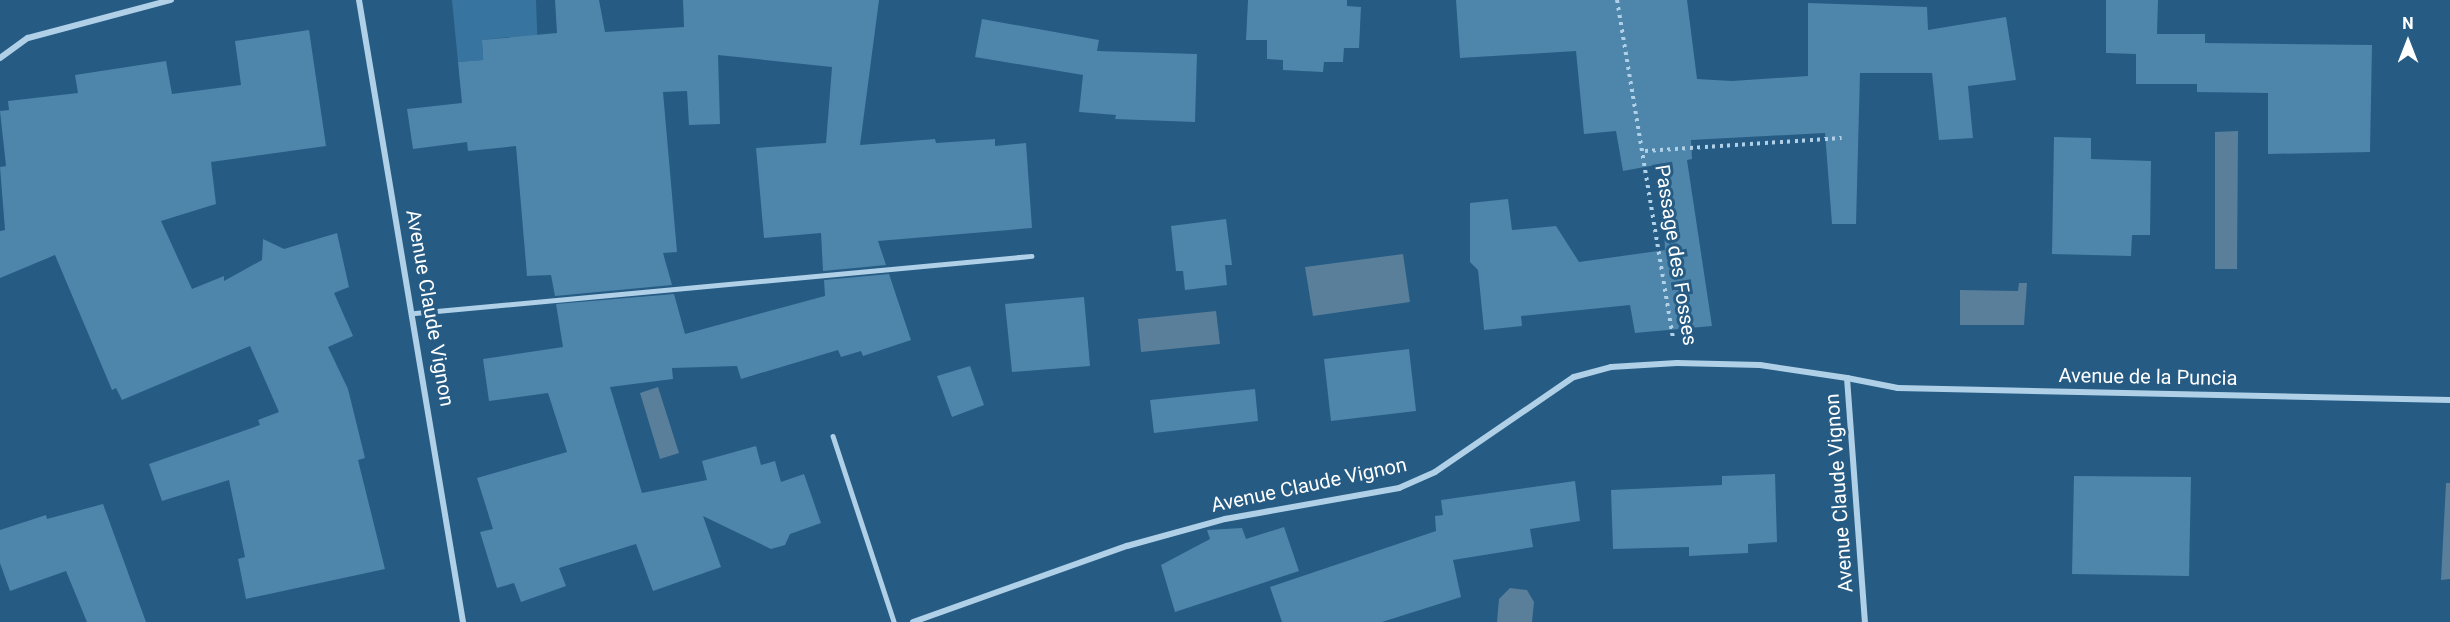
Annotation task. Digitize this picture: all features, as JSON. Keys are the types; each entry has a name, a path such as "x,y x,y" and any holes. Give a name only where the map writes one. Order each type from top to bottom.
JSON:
{"street":[{"path":"0,58 28,38 171,0"},
{"name":"Avenue Claude Vignon","path":"359,0 415,313 463,622"},
{"name":"Avenue Claude Vignon","path":"913,622 1127,546 1225,519 1399,488 1435,472 1574,376 1611,367 1677,363 1760,365 1847,378 1865,622"},
{"name":"Avenue de la Puncia","path":"1847,378 1898,388 2450,400"}],"lane":[{"path":"415,313 1031,256"},
{"path":"833,436 894,622"}],"path":[{"name":"Passage des Fosses","path":"1617,0 1645,151 1677,363"},
{"name":"Passage des Fosses","path":"1645,151 1842,138"}],"shaded area":[{"path":"452,0 536,0 538,55 510,37 482,40 483,60 458,62"},
{"path":"2238,131 2237,269 2215,269 2215,132"},
{"path":"1403,254 1410,302 1313,316 1305,267"},
{"path":"2019,283 2027,283 2024,325 1960,325 1960,290 2018,291"},
{"path":"1216,311 1220,344 1141,352 1138,319"},
{"path":"658,387 679,453 660,459 640,393"},
{"path":"2446,483 2450,483 2450,579 2441,580"},
{"path":"1510,588 1527,590 1534,602 1532,622 1497,622 1499,599"}],"building":[{"path":"555,0 599,0 605,32 684,27 683,0 879,0 860,145 935,139 936,143 995,139 995,146 1026,143 1032,228 878,241 886,265 823,271 821,233 764,238 756,148 826,143 832,67 718,55 720,124 689,125 687,91 663,92 677,252 663,253 672,285 555,296 551,275 527,276 516,146 468,151 467,142 413,149 407,109 462,103 458,62 483,60 482,40 557,33"},
{"path":"1248,0 1347,0 1347,6 1361,7 1359,48 1344,48 1343,62 1324,62 1323,72 1283,70 1283,60 1267,59 1267,40 1246,40"},
{"path":"1456,0 1687,0 1697,79 1732,81 1808,76 1808,3 1927,7 1928,30 2006,17 2016,80 1968,86 1973,138 1939,140 1932,73 1860,73 1856,224 1832,224 1825,133 1691,140 1692,159 1687,160 1712,326 1635,333 1630,305 1521,316 1522,326 1484,330 1478,270 1470,262 1470,203 1508,199 1512,230 1556,226 1579,262 1665,250 1661,164 1623,171 1616,131 1584,134 1576,51 1460,58"},
{"path":"2106,0 2158,0 2157,34 2205,34 2205,43 2372,45 2370,152 2268,154 2268,93 2197,92 2197,84 2136,84 2136,54 2106,53"},
{"path":"982,19 1099,40 1097,51 1197,54 1195,122 1115,119 1116,115 1079,112 1083,75 975,57"},
{"path":"309,30 326,146 211,162 216,204 161,221 192,289 224,276 224,281 262,260 263,239 284,249 337,233 349,287 334,293 353,336 328,347 348,389 365,458 358,460 385,569 246,599 238,559 245,557 229,480 162,501 149,464 260,425 258,420 279,412 250,346 122,400 116,388 112,390 55,255 0,278 0,231 5,230 0,167 6,166 0,111 9,110 8,101 78,93 75,75 166,61 172,94 241,85 235,41"},
{"path":"2054,137 2091,138 2091,159 2151,161 2150,235 2132,235 2131,256 2052,254"},
{"path":"1226,219 1232,265 1225,265 1227,285 1185,290 1183,271 1176,271 1171,226"},
{"path":"889,274 911,340 863,356 861,351 841,357 838,350 741,379 737,366 672,368 673,379 610,387 642,493 707,480 702,461 756,446 761,465 775,461 781,482 804,474 821,523 790,534 785,545 771,549 703,516 721,567 653,591 636,544 559,568 566,586 521,602 514,583 497,588 480,532 493,529 477,478 567,452 548,393 489,401 483,359 563,347 556,304 674,294 685,334 825,296 824,280"},
{"path":"1084,297 1090,366 1012,372 1005,304"},
{"path":"1409,349 1416,411 1331,421 1324,359"},
{"path":"970,366 984,405 952,417 937,376"},
{"path":"1255,389 1258,421 1154,433 1150,400"},
{"path":"1775,474 1777,542 1748,544 1748,553 1689,556 1689,547 1613,549 1611,490 1722,485 1722,476"},
{"path":"2074,476 2191,477 2189,576 2072,574"},
{"path":"1575,481 1580,521 1530,529 1533,547 1453,560 1461,597 1382,622 1282,622 1270,587 1436,531 1435,516 1443,515 1441,500"},
{"path":"103,504 146,622 87,622 66,571 10,591 0,563 0,530 46,515 47,519"},
{"path":"1284,527 1299,571 1175,612 1161,565 1210,539 1207,530 1242,528 1246,539"}]}
